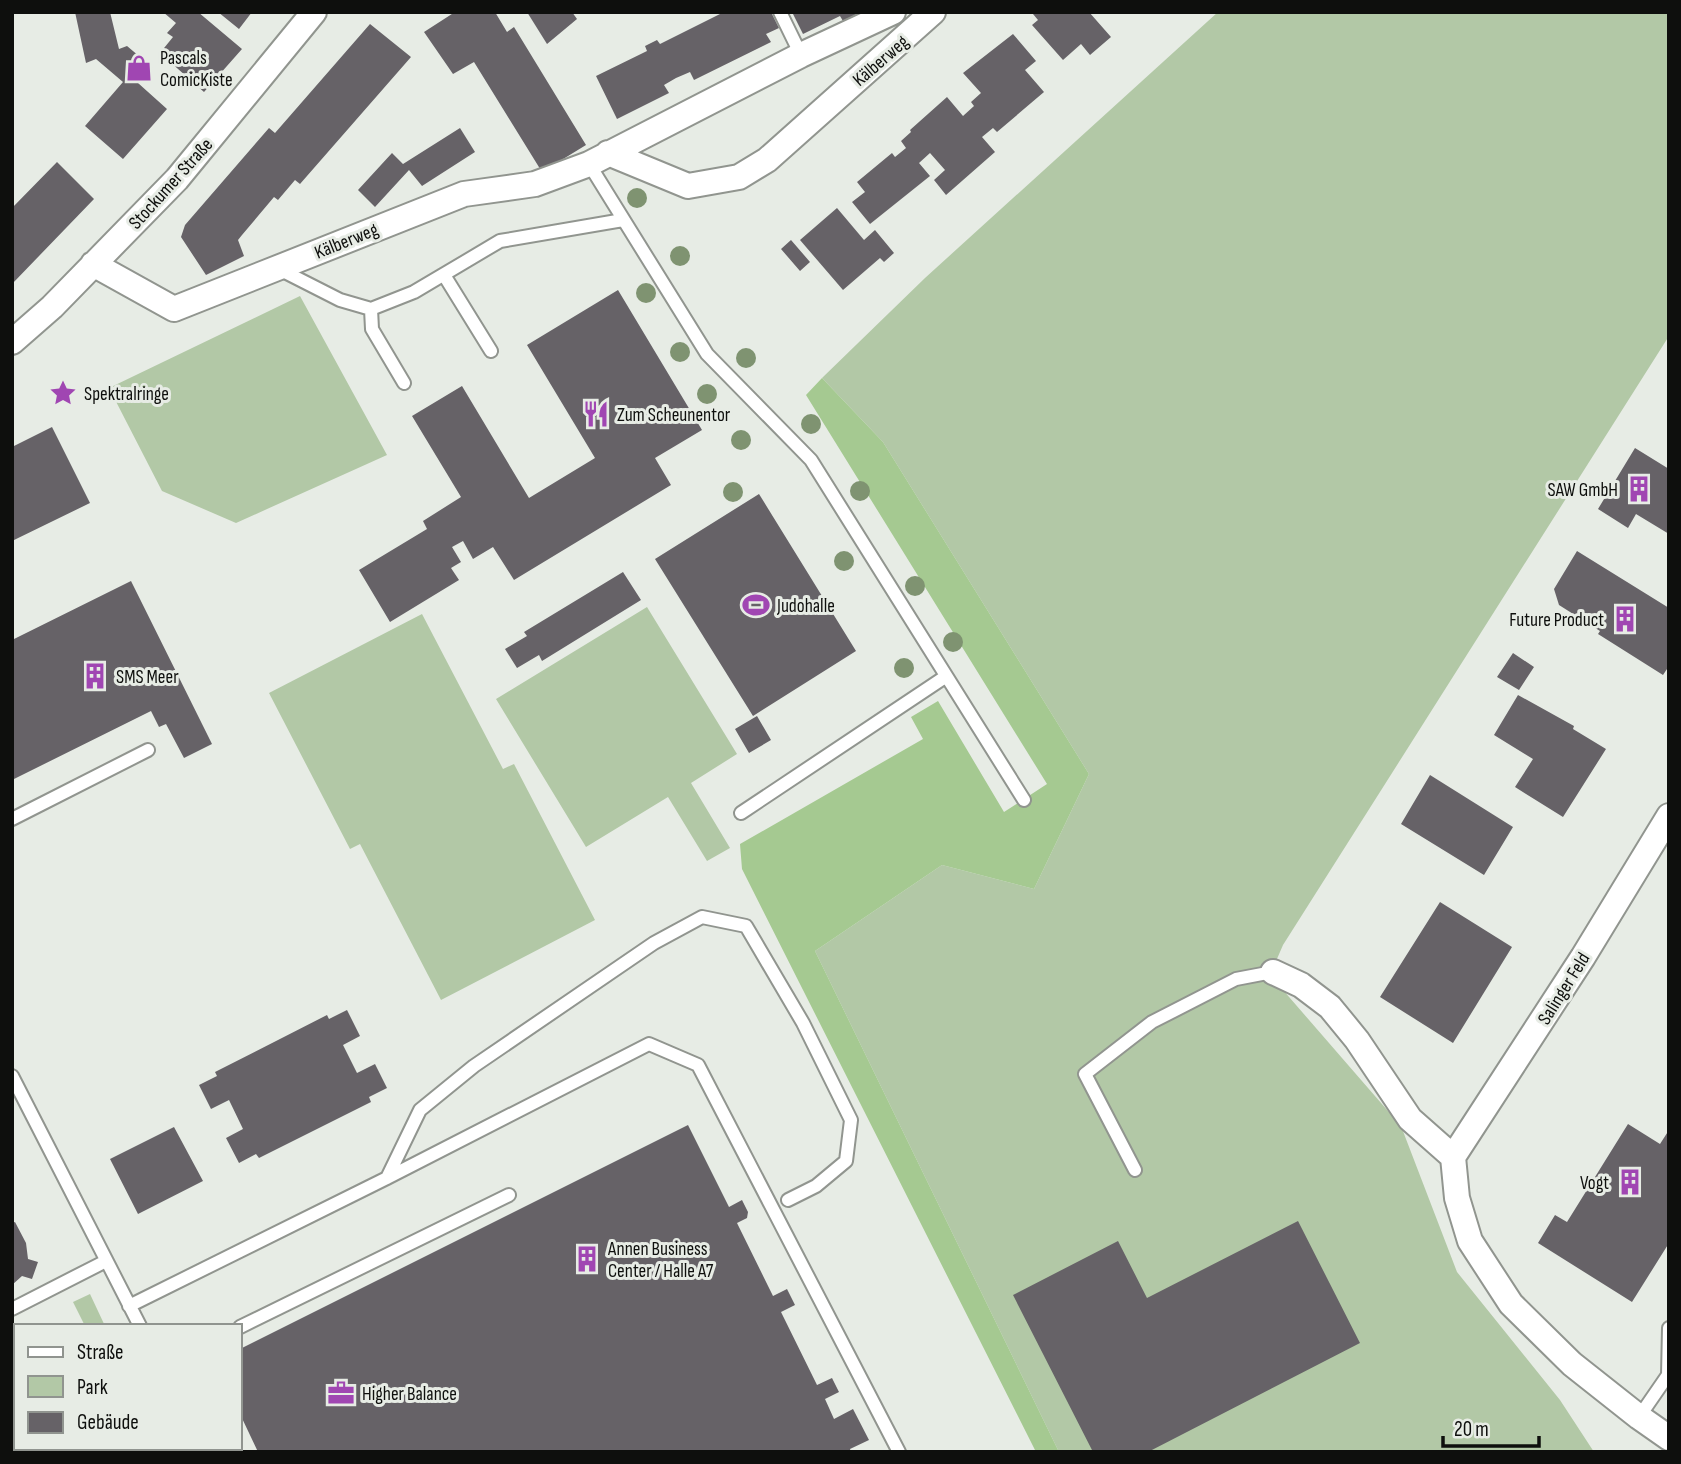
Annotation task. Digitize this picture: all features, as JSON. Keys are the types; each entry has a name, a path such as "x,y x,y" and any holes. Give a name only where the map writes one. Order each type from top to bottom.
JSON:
{"street":[{"name":"Stockumer Straße","path":"12,342 52,307 177,179 314,12"},
{"name":"Kälberweg","path":"93,264 174,309 464,194 535,184 598,158 801,55 893,12"},
{"name":"Kälberweg","path":"598,158 688,186 739,177 766,160 933,12"},
{"name":"Salinger Feld","path":"1453,1157 1568,981 1669,816"},
{"path":"1273,972 1301,985 1330,1007 1357,1040 1410,1119 1453,1157 1457,1198 1470,1241 1511,1304 1572,1364 1639,1418 1669,1438"}],"lane":[{"path":"780,12 801,55"},
{"path":"598,158 623,220 707,355 811,460 1024,800"},
{"path":"276,268 340,300 371,309 414,292 500,241 623,220"},
{"path":"444,275 491,351"},
{"path":"371,309 372,329 404,383"},
{"path":"741,813 945,677"},
{"path":"12,819 148,750"},
{"path":"387,1178 419,1110 474,1066 654,943 702,917 746,926 803,1023 851,1120 846,1161 816,1186 788,1200"},
{"path":"1135,1170 1085,1074 1152,1022 1236,979 1273,972"},
{"path":"129,1306 649,1044 698,1065 899,1452"},
{"path":"12,1076 139,1324"},
{"path":"242,1326 509,1195"},
{"path":"12,1309 106,1261"},
{"path":"1639,1418 1668,1375 1669,1328"}],"green space":[{"path":"1218,12 1669,12 1669,336 1283,945 1270,975 1401,1126 1457,1272 1560,1400 1594,1452 1059,1452 815,951 942,865 1034,889 1089,774 883,442 822,378 925,278"},
{"path":"300,296 387,455 236,523 162,491 109,388"},
{"path":"822,378 883,442 1089,774 1034,889 942,865 815,951 1059,1452 1036,1452 742,869 740,844 923,739 911,717 938,701 1004,812 1047,784 806,395"},
{"path":"647,607 737,754 691,783 730,848 707,861 668,797 586,847 496,699"},
{"path":"422,614 503,769 514,764 595,920 441,1000 360,844 350,849 269,693"},
{"path":"90,1294 104,1324 84,1324 73,1302"}],"building":[{"path":"75,12 110,12 119,49 127,46 152,67 138,83 167,109 123,159 85,126 123,82 96,59 86,63"},
{"path":"163,12 198,12 242,49 204,92 160,53 173,37 167,33 176,23"},
{"path":"218,12 252,12 239,29"},
{"path":"455,12 495,12 507,32 514,27 586,145 542,172 474,62 453,74 424,32"},
{"path":"527,12 572,12 577,19 547,44"},
{"path":"724,12 771,12 779,28 766,34 771,42 694,80 690,72 676,78 664,85 669,93 617,119 596,76 647,51 645,46 657,40 660,44"},
{"path":"792,12 861,12 843,21 840,16 803,34"},
{"path":"1034,12 1089,12 1111,37 1090,55 1081,44 1063,60 1032,25 1038,20"},
{"path":"370,24 411,57 300,184 295,180 278,200 274,197 242,235 238,240 244,256 206,275 181,237 185,225 269,128 275,133"},
{"path":"1013,34 1036,61 1025,70 1044,92 997,132 993,128 982,137 995,152 946,195 934,180 945,170 930,153 919,163 930,176 870,224 852,202 865,192 857,182 892,153 895,157 906,148 901,141 947,97 963,116 974,106 971,102 981,93 963,73"},
{"path":"460,128 475,152 422,186 409,170 375,207 358,190 392,153 403,164"},
{"path":"57,162 94,199 12,284 12,208"},
{"path":"837,208 864,240 875,230 894,253 884,262 880,258 843,290 800,240"},
{"path":"791,240 810,262 800,271 781,249"},
{"path":"618,290 702,430 655,458 671,485 514,580 493,547 473,559 463,541 452,547 461,562 451,568 459,580 390,622 359,570 427,529 423,521 461,497 412,416 462,386 529,498 595,458 527,345"},
{"path":"52,427 90,503 12,541 12,447"},
{"name":"SAW GmbH","path":"1635,448 1669,469 1669,534 1636,514 1628,528 1598,509"},
{"name":"Judohalle","path":"759,494 856,651 753,716 655,559"},
{"name":"Future Product","path":"1577,551 1669,608 1669,666 1663,675 1598,634 1600,631 1559,605 1554,589"},
{"path":"623,572 641,600 542,661 539,655 517,668 505,649 527,636 524,632"},
{"name":"SMS Meer","path":"131,581 212,744 184,758 166,724 159,727 151,711 12,780 12,640"},
{"path":"1513,653 1534,667 1519,690 1497,677"},
{"path":"1518,695 1574,726 1573,729 1606,749 1563,817 1515,787 1533,759 1494,735"},
{"path":"757,716 771,740 749,753 735,729"},
{"path":"1430,775 1513,827 1484,875 1401,824"},
{"path":"1440,902 1512,947 1453,1043 1380,997"},
{"path":"347,1010 360,1036 343,1045 357,1073 375,1064 387,1088 369,1097 371,1102 259,1158 256,1154 239,1163 226,1138 243,1129 229,1100 211,1109 199,1085 217,1076 215,1072 327,1015 329,1019"},
{"name":"Vogt","path":"1628,1124 1660,1144 1669,1130 1669,1243 1632,1302 1538,1243 1555,1215 1567,1222"},
{"name":"Annen Business Center / Halle A7","path":"688,1125 729,1207 742,1200 748,1212 747,1218 737,1223 773,1296 787,1289 795,1305 781,1312 817,1385 832,1378 839,1392 825,1399 834,1419 853,1409 869,1440 850,1449 851,1452 258,1452 242,1418 242,1348"},
{"path":"174,1127 203,1181 138,1214 110,1159"},
{"path":"1298,1221 1360,1343 1148,1452 1093,1452 1013,1295 1118,1241 1147,1298"},
{"path":"15,1222 26,1243 28,1259 38,1262 32,1279 22,1276 12,1285 12,1223"}],"place":[{"name":"Pascals ComicKiste","path":"139,68"},
{"name":"Spektralringe","path":"63,393"},
{"name":"Zum Scheunentor","path":"596,414"},
{"name":"SAW GmbH","path":"1639,489"},
{"name":"Judohalle","path":"756,605"},
{"name":"Future Product","path":"1625,619"},
{"name":"SMS Meer","path":"95,676"},
{"name":"Vogt","path":"1630,1182"},
{"name":"Annen Business Center / Halle A7","path":"587,1259"},
{"name":"Higher Balance","path":"341,1393"}]}
